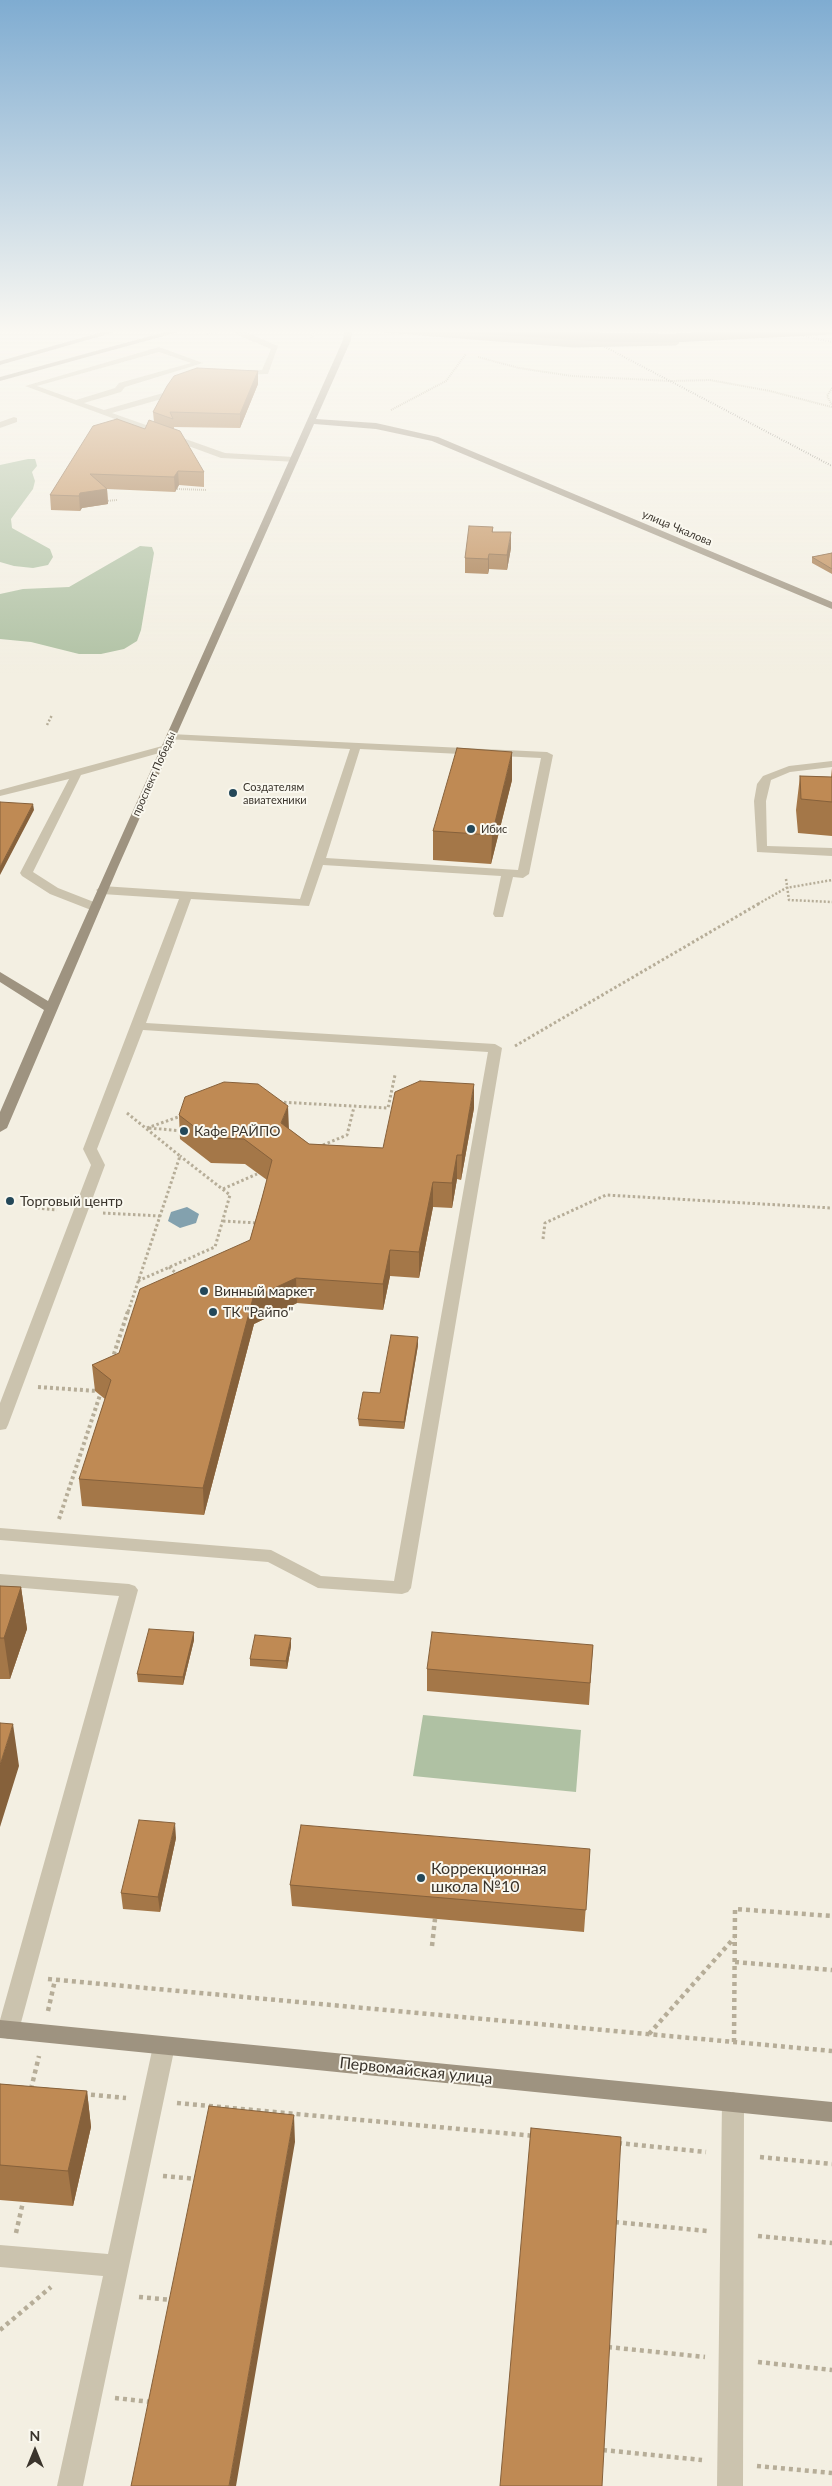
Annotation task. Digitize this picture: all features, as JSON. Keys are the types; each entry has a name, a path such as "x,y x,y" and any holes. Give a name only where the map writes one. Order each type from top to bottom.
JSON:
{"main road":[{"name":"проспект Победы","path":"0,1128 102,890 301,444"},
{"name":"улица Чкалова","path":"445,444 832,606"},
{"path":"0,976 52,1009"},
{"name":"Первомайская улица","path":"4,2030 832,2112"}],"lane":[{"path":"190,444 224,456 294,460"},
{"path":"0,793 76,773 168,743 356,746 547,755 523,874 319,861"},
{"path":"102,890 305,903 356,746"},
{"path":"832,764 790,769 776,773 767,778 763,784 760,801 761,849 832,852"},
{"path":"76,773 26,873 54,891 95,907"},
{"path":"499,914 508,873"},
{"path":"0,1424 98,1165 90,1149 186,896"},
{"path":"0,1534 271,1556 318,1582 402,1588 495,1048 138,1026"},
{"path":"0,1580 129,1590 23,1976 4,2030"},
{"path":"70,2486 164,2046"},
{"path":"730,2486 733,2102"},
{"path":"0,2256 117,2266"}],"path":[{"path":"177,489 207,490"},
{"path":"105,501 118,500"},
{"path":"47,725 52,715"},
{"path":"786,879 789,900 832,902"},
{"path":"495,1048 511,1048 786,888 795,888 832,880"},
{"path":"276,1102 388,1108 396,1075"},
{"path":"110,1099 230,1194 215,1247 138,1281"},
{"path":"321,1146 348,1135 354,1106"},
{"path":"146,1128 182,1115"},
{"path":"146,1128 184,1131"},
{"path":"110,1364 180,1156"},
{"path":"223,1188 258,1174"},
{"path":"543,1239 545,1223 606,1195 832,1208"},
{"path":"223,1221 263,1224"},
{"path":"169,1267 182,1279"},
{"path":"15,1385 103,1391 52,1538"},
{"path":"81,1453 90,1454"},
{"path":"734,2042 735,1908 832,1916"},
{"path":"432,1946 435,1919"},
{"path":"648,2034 735,1937"},
{"path":"735,1962 832,1970"},
{"path":"23,1976 832,2052"},
{"path":"24,2089 41,2090"},
{"path":"78,2094 546,2137"},
{"path":"614,2143 832,2164"},
{"path":"136,2174 203,2180"},
{"path":"0,2330 80,2262"},
{"path":"111,2294 178,2300"},
{"path":"89,2396 157,2402"}],"green space":[{"path":"35,459 36,462 37,466 32,472 35,481 33,489 11,519 12,528 50,549 53,557 48,565 33,568 0,562 0,465"},
{"path":"140,546 152,547 154,553 141,630 137,641 124,649 101,654 79,654 31,642 0,639 0,594 23,589 69,587"},
{"path":"423,1715 581,1730 576,1792 413,1776"}],"water":[{"path":"187,1207 199,1214 196,1223 180,1228 168,1221 171,1212"}],"building":[{"path":"82,444 188,444 204,472 178,471 174,477 90,474 107,489 80,493 79,496 50,495"},
{"path":"469,526 493,527 492,532 511,532 507,555 489,554 488,559 465,558"},
{"path":"832,553 832,569 812,557"},
{"path":"457,748 512,752 492,835 433,831"},
{"path":"800,776 832,777 832,802 801,799"},
{"path":"0,802 33,804 0,867"},
{"name":"ТК \"Райпо\"","path":"420,1081 474,1084 462,1155 457,1155 452,1183 433,1182 419,1252 390,1250 383,1284 296,1278 253,1298 203,1488 79,1479 111,1380 92,1365 119,1353 140,1289 250,1240 262,1198 272,1160 244,1139 209,1138 179,1115 185,1097 224,1082 258,1084 288,1106 281,1123 309,1144 383,1148 395,1092"},
{"path":"391,1335 418,1337 404,1422 358,1419 363,1392 380,1393"},
{"path":"0,1586 21,1587 4,1638 0,1638"},
{"path":"149,1629 194,1632 183,1677 137,1674"},
{"path":"432,1632 593,1645 590,1683 427,1669"},
{"path":"255,1635 291,1638 286,1661 250,1659"},
{"path":"0,1723 13,1724 0,1765"},
{"path":"139,1820 175,1823 158,1897 121,1893"},
{"path":"301,1825 590,1849 586,1910 290,1885"},
{"path":"0,2084 87,2091 68,2171 0,2165"},
{"path":"209,2106 294,2115 229,2486 131,2486"},
{"path":"531,2128 621,2137 602,2486 500,2486"}],"railway":[{"path":"790,444 832,466"}],"place":[{"name":"Создателям авиатехники","path":"233,793"},
{"name":"Ибис","path":"471,829"},
{"name":"Кафе РАЙПО","path":"184,1131"},
{"name":"Торговый центр","path":"10,1201"},
{"name":"Винный маркет","path":"204,1291"},
{"name":"ТК \"Райпо\"","path":"213,1312"},
{"name":"Коррекционная школа №10","path":"421,1878"}]}
